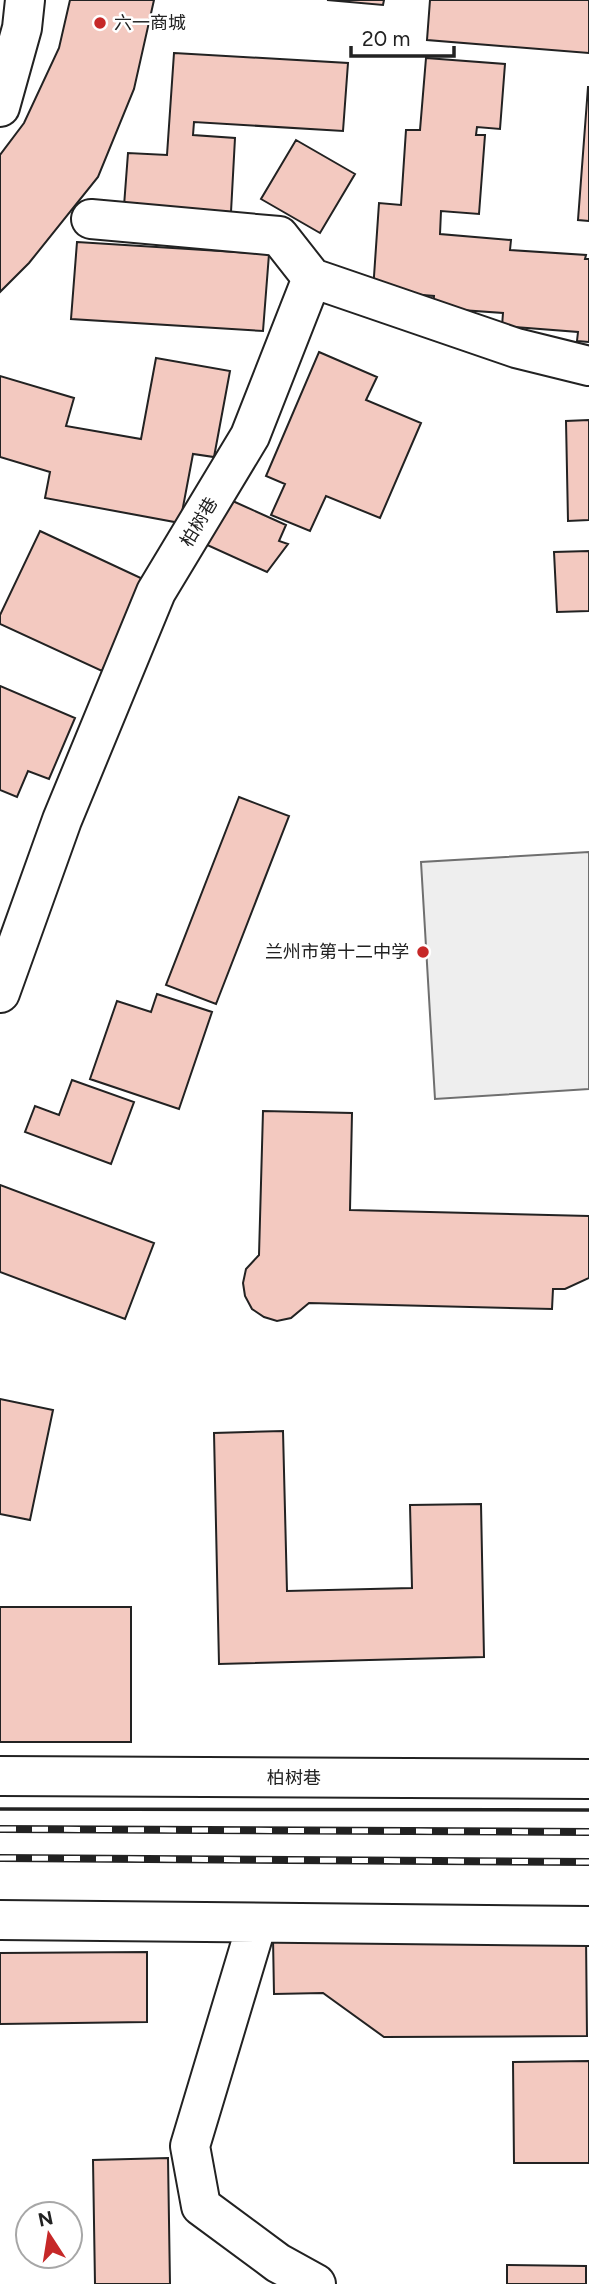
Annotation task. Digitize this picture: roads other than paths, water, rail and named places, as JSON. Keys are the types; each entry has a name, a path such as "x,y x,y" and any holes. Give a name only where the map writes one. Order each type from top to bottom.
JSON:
{"street":[{"path":"0,107 22,28 25,0"},
{"path":"91,219 279,236 312,278 516,348 589,366"},
{"name":"柏树巷","path":"0,993 62,820 156,592 250,436 312,278"},
{"name":"柏树巷","path":"0,1776 589,1779"},
{"path":"0,1920 589,1926"},
{"path":"257,1923 190,2146 201,2206 278,2263 316,2284"}],"railway":[{"path":"0,1829 589,1832"},
{"path":"0,1858 589,1862"}],"place":[{"name":"六一商城","path":"100,23"},
{"name":"兰州市第十二中学","path":"423,952"}]}
